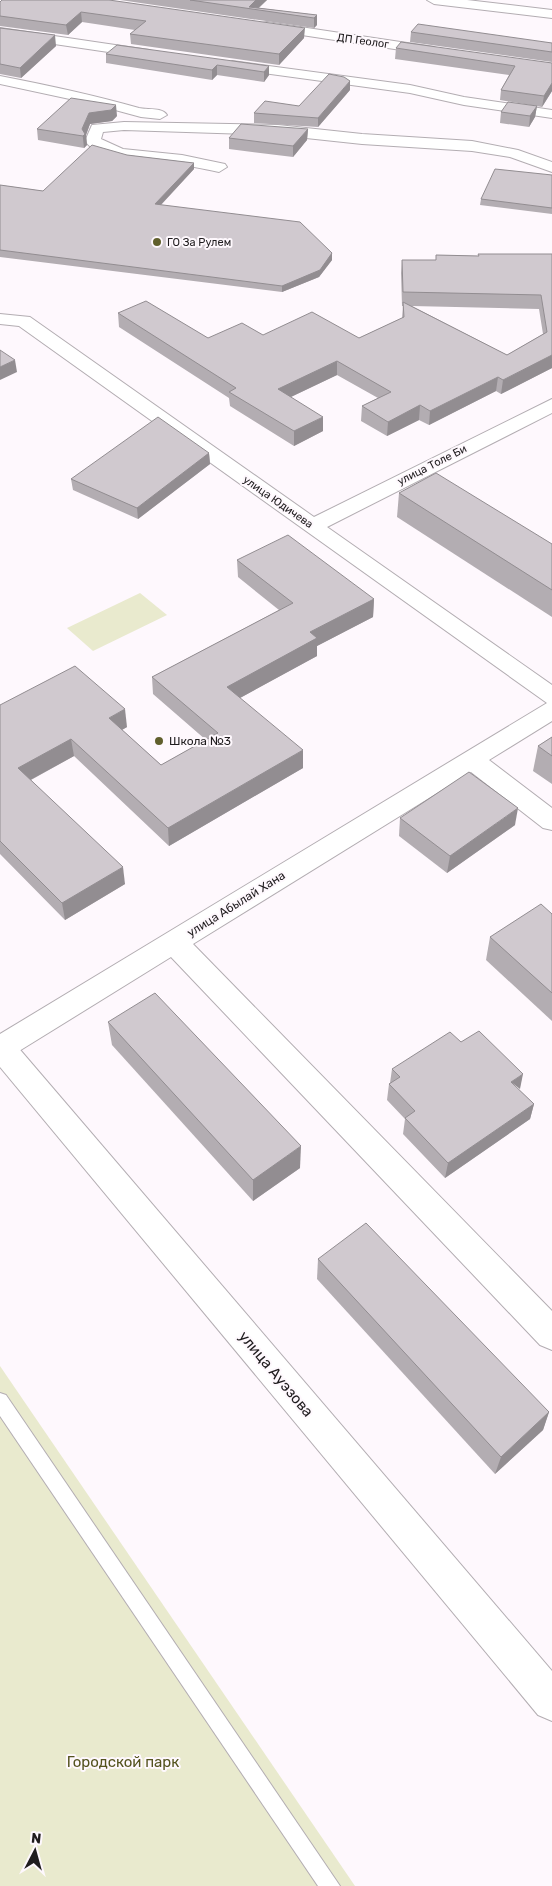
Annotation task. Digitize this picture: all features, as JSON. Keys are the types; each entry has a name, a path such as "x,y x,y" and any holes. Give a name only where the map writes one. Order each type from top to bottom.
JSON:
{"street":[{"path":"434,0 552,14"},
{"path":"507,0 552,6"},
{"name":"ДП Геолог","path":"256,25 446,52"},
{"path":"0,32 168,56"},
{"path":"220,64 410,88 464,101 552,114"},
{"path":"0,80 96,100 141,113 362,139 472,146 513,153 552,167"},
{"path":"219,166 179,159 130,155 102,148 93,141 97,128 124,126 278,130"},
{"name":"улица Юдичева","path":"0,319 24,320 552,697"},
{"name":"улица Толе Би","path":"313,526 552,405"},
{"name":"улица Абылай Хана","path":"1,1047 552,710"},
{"path":"471,760 552,821"},
{"path":"174,942 552,1334"},
{"name":"улица Ауэзова","path":"1,1047 552,1701"}],"lane":[{"path":"0,1402 330,1886"}],"green space":[{"path":"140,593 167,615 93,651 67,628"},
{"name":"Городской парк","path":"0,1366 355,1886 0,1886"}],"building":[{"path":"2,0 109,0 305,28 279,54 130,34 146,21 81,12 66,25 0,16 0,2"},
{"path":"190,0 256,0 249,7 317,15 314,18"},
{"path":"418,24 552,43 552,52 411,32"},
{"path":"0,28 55,35 20,68 0,64"},
{"path":"401,42 552,63 552,83 544,96 501,90 515,66 396,48"},
{"path":"117,45 269,66 264,72 217,65 212,70 106,54"},
{"path":"329,74 344,77 350,81 318,118 254,113 265,101 299,106"},
{"path":"71,98 116,105 111,110 89,113 82,129 85,134 83,136 37,129"},
{"path":"508,102 537,106 530,116 501,112"},
{"path":"241,124 308,129 293,146 229,138"},
{"name":"ГО За Рулем","path":"92,145 127,155 194,163 155,204 300,222 332,253 320,270 282,286 0,250 0,185 43,191"},
{"path":"495,169 552,175 552,208 481,199"},
{"path":"478,254 552,254 552,355 503,380 498,377 430,411 420,405 388,422 362,406 391,392 337,361 278,389 323,417 294,431 229,392 236,388 118,313 146,301 208,338 242,323 263,335 312,312 359,338 404,317 403,302 507,355 547,332 541,295 403,292 402,260 436,260 436,255 479,256"},
{"path":"0,350 15,360 0,367"},
{"path":"158,417 209,453 137,508 71,479"},
{"path":"436,473 552,544 552,590 399,493"},
{"path":"288,535 374,599 310,632 317,638 227,687 303,750 168,828 71,739 18,768 123,867 62,903 0,841 0,705 75,666 125,709 109,718 161,765 218,733 152,677 293,603 237,560"},
{"path":"552,737 552,756 538,746"},
{"path":"469,772 518,808 450,856 400,818"},
{"path":"541,904 552,914 552,993 490,937"},
{"path":"155,993 301,1146 253,1180 108,1022"},
{"path":"479,1031 523,1074 511,1082 534,1104 448,1163 405,1118 415,1111 389,1084 400,1077 392,1069 450,1032 461,1042"},
{"path":"366,1223 549,1412 501,1457 318,1259"}],"place":[{"name":"ГО За Рулем","path":"157,242"},
{"name":"Школа №3","path":"159,741"}]}
